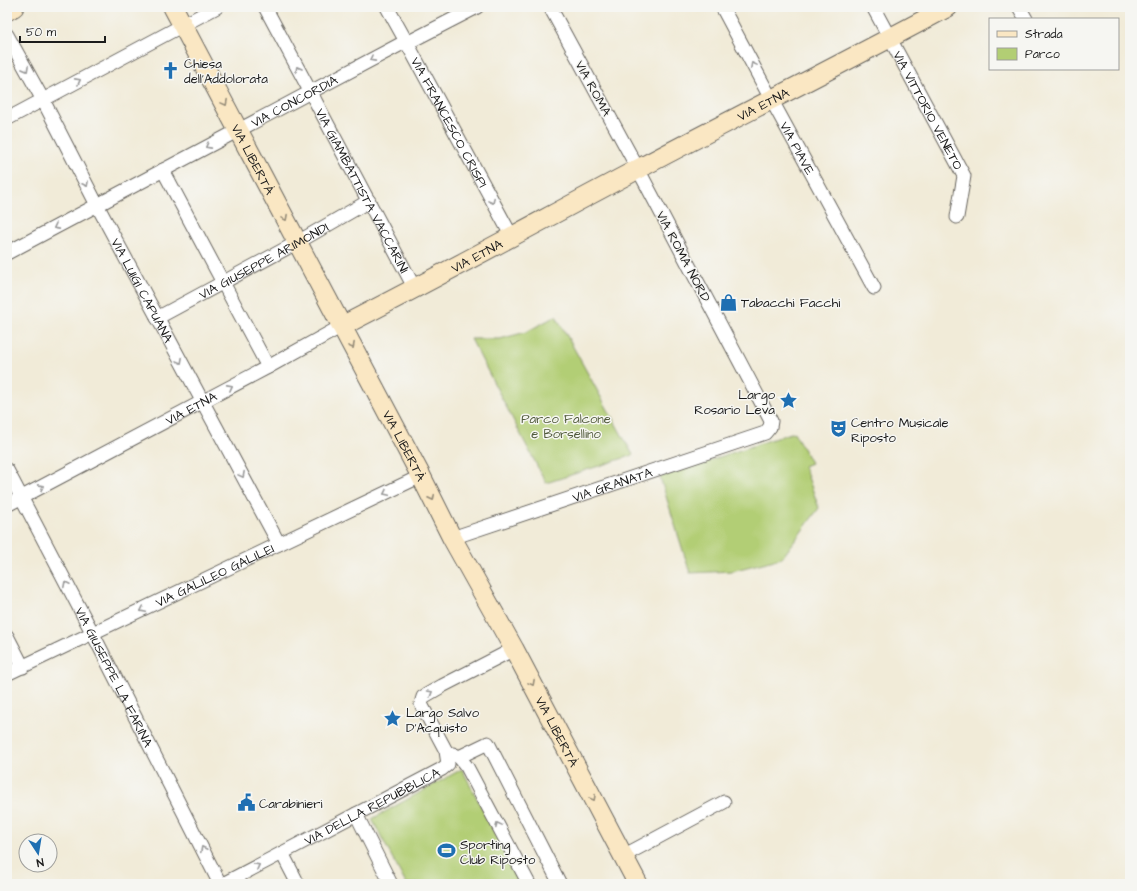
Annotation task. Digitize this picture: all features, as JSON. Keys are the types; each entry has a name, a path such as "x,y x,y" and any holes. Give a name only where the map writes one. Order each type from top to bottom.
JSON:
{"street":[{"path":"7,11 14,7"},
{"name":"VIA LIBERTÀ","path":"173,7 421,476 452,538 514,648 638,884"},
{"path":"7,119 216,7"},
{"name":"VIA GIAMBATTISTA VACCARINI","path":"264,7 369,201 414,289"},
{"name":"VIA FRANCESCO CRISPI","path":"386,7 512,237"},
{"name":"VIA CONCORDIA","path":"7,253 310,91 477,7"},
{"name":"VIA ROMA","path":"550,7 638,169"},
{"name":"VIA PIAVE","path":"722,7 874,288"},
{"name":"VIA VITTORIO VENETO","path":"873,7 964,176 957,217"},
{"name":"VIA ETNA","path":"7,505 638,169 948,7"},
{"path":"1020,7 1026,18"},
{"name":"VIA LUIGI CAPUANA","path":"7,35 279,544"},
{"name":"VIA ROMA NORD","path":"638,169 771,421 770,427"},
{"path":"163,170 268,367"},
{"name":"VIA GIUSEPPE ARIMONDI","path":"157,318 298,242 369,201"},
{"name":"VIA GRANATA","path":"452,538 765,433 770,427"},
{"name":"VIA GIUSEPPE LA FARINA","path":"7,470 222,884"},
{"name":"VIA GALILEO GALILEI","path":"7,674 421,476"},
{"path":"7,636 23,667"},
{"name":"VIA DELLA REPUBBLICA","path":"222,884 448,764 446,751 421,704 423,697 514,648"},
{"path":"459,757 488,743 560,884"},
{"path":"446,751 459,757 468,767 529,884"},
{"path":"623,856 724,802"},
{"path":"356,814 391,884"},
{"path":"282,852 298,884"}],"green space":[{"name":"Parco Falcone e Borsellino","path":"556,316 633,455 546,483 471,339 500,339 526,332"},
{"path":"794,432 811,463 804,466 819,508 782,558 732,571 690,573 660,477"},
{"name":"Sporting Club Riposto","path":"462,769 521,884 406,884 372,819"}],"place":[{"name":"Chiesa dell'Addolorata","path":"171,70"},
{"name":"Tabacchi Facchi","path":"728,302"},
{"name":"Largo Rosario Leva","path":"788,401"},
{"name":"Centro Musicale Riposto","path":"838,429"},
{"name":"Largo Salvo D'Acquisto","path":"393,719"},
{"name":"Carabinieri","path":"246,803"},
{"name":"Sporting Club Riposto","path":"447,851"}]}
